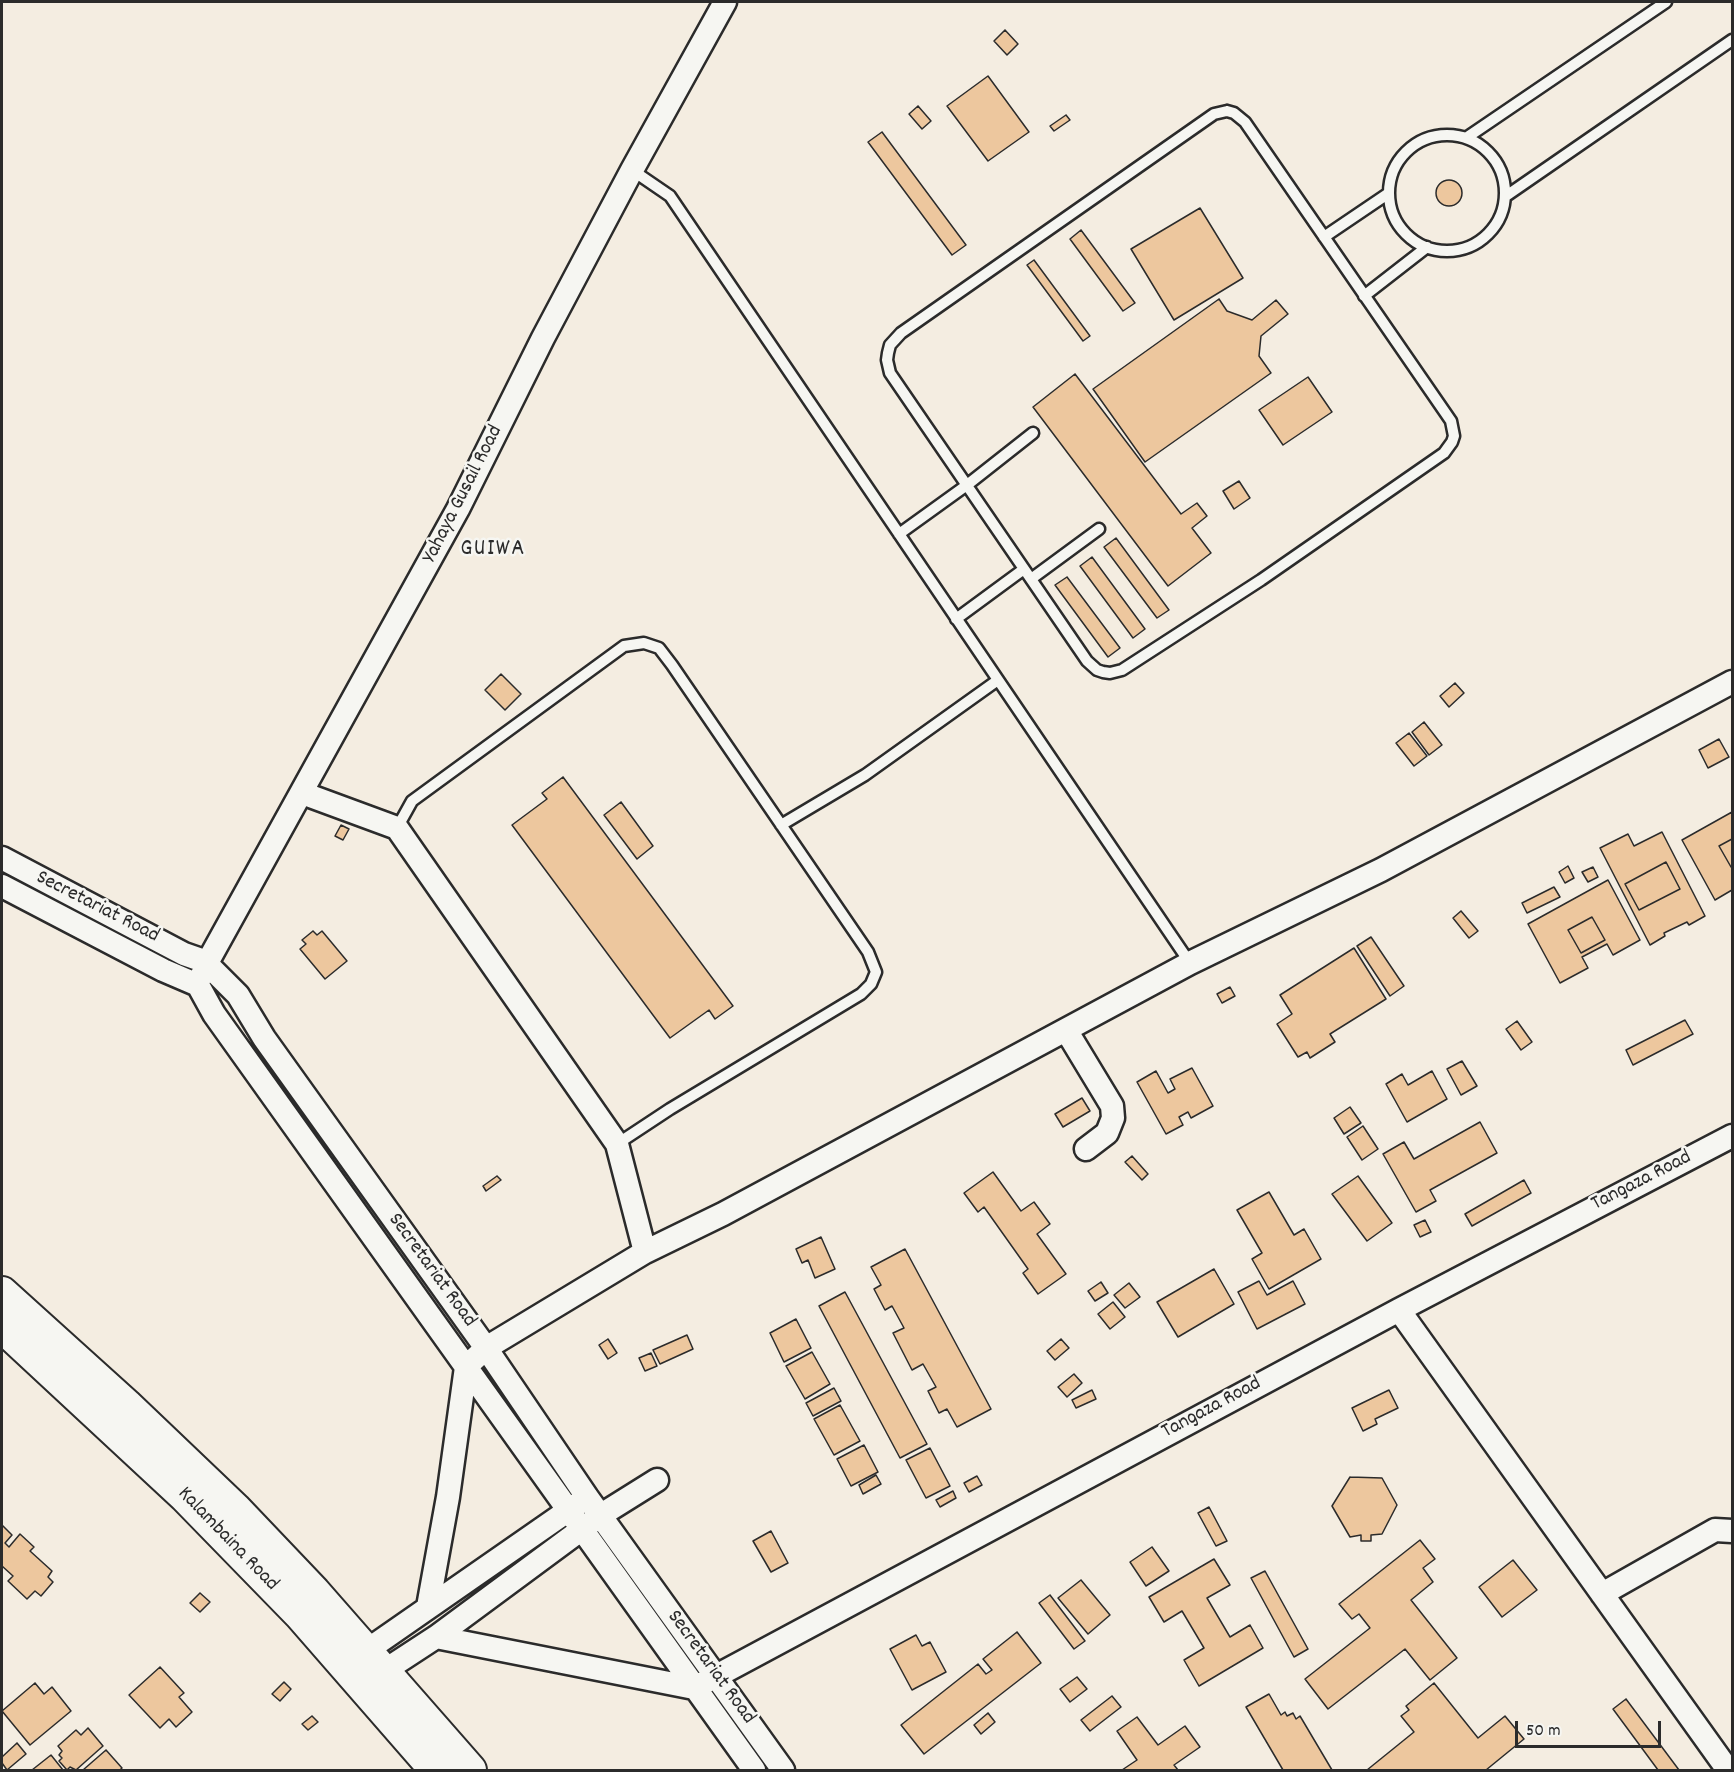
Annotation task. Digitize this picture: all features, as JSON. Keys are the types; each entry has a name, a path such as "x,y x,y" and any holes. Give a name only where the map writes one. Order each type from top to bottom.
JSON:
{"main road":[{"path":"2,1293 126,1405 235,1509 314,1592 470,1770"},
{"name":"Kalambaina Road","path":"2,1326 184,1496 300,1614 436,1770"}],"street":[{"name":"Yahaya Gusail Road","path":"198,985 207,963 458,509 543,338 725,2"},
{"path":"428,1606 448,1497 466,1367 486,1347 645,1252 723,1214 1190,963 1381,870 1732,682"},
{"path":"302,793 397,828 617,1144 645,1252"},
{"name":"Secretariat Road","path":"2,858 207,963 238,995 264,1038 486,1347 594,1506 783,1770"},
{"name":"Secretariat Road","path":"2,886 163,970 198,985 214,1014 754,1770"},
{"path":"1066,1030 1112,1106 1113,1118 1107,1133 1086,1149"},
{"name":"Tangaza Road","path":"694,1688 1399,1310 1732,1136"},
{"path":"1399,1310 1728,1770"},
{"path":"375,1661 428,1606 567,1511 594,1506 657,1480"},
{"path":"375,1661 436,1637 581,1530 594,1506"},
{"path":"1602,1594 1715,1530 1732,1531"},
{"path":"436,1637 694,1688"}],"lane":[{"path":"1466,138 1666,2"},
{"path":"1506,196 1732,40"},
{"path":"1227,111 1240,117 1364,296 1451,421 1454,436 1452,442 1444,453 1261,580 1116,673 1103,672 1092,666 890,373 887,360 890,345 901,333 1214,114 1227,111"},
{"path":"1446,134 1466,138 1483,146 1500,166 1506,196 1500,217 1494,229 1474,245 1448,251 1427,247 1412,239 1395,219 1390,206 1389,193 1394,168 1410,147 1433,135 1446,134"},
{"path":"632,170 670,196 1190,963"},
{"path":"1324,237 1389,193"},
{"path":"1364,296 1427,247"},
{"path":"899,534 967,486 1033,433"},
{"path":"1031,579 1100,530"},
{"path":"956,619 1024,569"},
{"path":"397,828 412,801 624,646 644,643 659,648 672,665 868,952 876,972 871,984 861,994 670,1109 617,1144"},
{"path":"781,825 865,775 998,680"}],"building":[{"path":"1005,30 1018,44 1007,55 994,41"},
{"path":"988,76 1029,132 988,161 947,106"},
{"path":"918,106 931,121 922,129 909,114"},
{"path":"1066,115 1070,120 1054,131 1050,126"},
{"path":"882,132 966,245 952,255 868,142"},
{"path":"1449,180 1458,184 1462,193 1458,202 1449,206 1440,202 1436,193 1440,184"},
{"path":"1200,208 1243,278 1174,320 1131,249"},
{"path":"1081,230 1135,303 1123,311 1070,239"},
{"path":"1034,260 1090,336 1083,341 1027,265"},
{"path":"1219,299 1227,311 1252,320 1276,300 1288,314 1261,336 1259,356 1271,373 1145,462 1093,389"},
{"path":"1075,374 1181,514 1197,503 1207,516 1192,528 1211,553 1168,586 1033,407"},
{"path":"1308,377 1332,412 1283,445 1259,410"},
{"path":"1239,481 1250,498 1234,509 1223,491"},
{"path":"1116,538 1169,610 1157,618 1104,547"},
{"path":"1092,557 1145,629 1133,638 1080,566"},
{"path":"1067,577 1120,648 1108,657 1055,585"},
{"path":"501,674 521,694 505,710 485,690"},
{"path":"1455,683 1464,693 1449,707 1440,696"},
{"path":"1424,722 1442,745 1429,755 1412,732"},
{"path":"1409,733 1427,756 1414,766 1396,743"},
{"path":"1719,739 1729,757 1708,768 1699,750"},
{"path":"563,777 733,1006 715,1019 709,1010 670,1038 512,825 547,799 542,793"},
{"path":"621,802 653,846 637,859 604,815"},
{"path":"1732,812 1732,839 1719,846 1732,866 1732,890 1715,900 1682,840"},
{"path":"341,825 349,829 343,840 335,836"},
{"path":"1662,832 1705,916 1689,925 1687,922 1664,933 1665,936 1650,945 1600,848 1628,834 1634,846","holes":["1666,862 1680,889 1639,910 1625,884"]},
{"path":"1732,839 1732,866 1731,867 1719,846"},
{"path":"1666,862 1680,889 1639,910 1625,884"},
{"path":"1568,866 1574,878 1565,883 1559,872"},
{"path":"1593,867 1598,877 1588,882 1582,872"},
{"path":"1608,880 1640,940 1613,955 1607,944 1582,957 1588,968 1560,983 1528,924","holes":["1592,917 1605,940 1581,953 1568,930"]},
{"path":"1554,887 1560,897 1527,913 1522,903"},
{"path":"1461,911 1478,931 1469,938 1453,918"},
{"path":"1592,917 1605,940 1581,953 1568,930"},
{"path":"313,931 317,935 322,931 347,961 325,979 300,949 306,944 302,940"},
{"path":"1371,937 1404,986 1390,996 1357,946"},
{"path":"1354,948 1386,999 1330,1034 1335,1042 1310,1058 1307,1052 1298,1057 1277,1024 1292,1014 1280,995"},
{"path":"1230,987 1235,996 1222,1003 1217,994"},
{"path":"1685,1020 1693,1034 1633,1065 1626,1050"},
{"path":"1517,1021 1532,1042 1521,1050 1506,1029"},
{"path":"1462,1061 1477,1086 1461,1095 1447,1069"},
{"path":"1192,1068 1213,1106 1191,1118 1188,1112 1179,1117 1183,1125 1166,1134 1137,1082 1156,1071 1168,1093 1175,1089 1170,1079"},
{"path":"1432,1071 1447,1099 1407,1122 1386,1084 1402,1074 1408,1085"},
{"path":"1082,1098 1090,1111 1063,1127 1055,1114"},
{"path":"1350,1107 1361,1123 1344,1134 1334,1118"},
{"path":"1480,1122 1497,1153 1430,1190 1436,1201 1416,1212 1383,1154 1404,1142 1414,1159"},
{"path":"1363,1126 1378,1149 1362,1160 1347,1137"},
{"path":"1132,1156 1148,1174 1142,1180 1125,1162"},
{"path":"993,1172 1021,1211 1034,1202 1050,1224 1037,1234 1066,1274 1038,1294 1023,1273 1028,1269 984,1207 978,1212 964,1193"},
{"path":"497,1176 501,1180 486,1191 483,1186"},
{"path":"1358,1176 1392,1223 1367,1241 1332,1194"},
{"path":"1524,1180 1531,1193 1472,1226 1465,1214"},
{"path":"1269,1192 1294,1235 1304,1229 1321,1259 1269,1289 1252,1259 1262,1253 1237,1210"},
{"path":"1425,1220 1431,1232 1420,1237 1414,1225"},
{"path":"821,1237 835,1269 815,1278 808,1260 802,1263 796,1249"},
{"path":"905,1249 991,1409 957,1427 947,1409 939,1413 928,1391 936,1387 923,1364 912,1370 893,1333 904,1328 892,1306 885,1310 874,1289 881,1285 871,1267"},
{"path":"1214,1269 1234,1304 1178,1337 1157,1302"},
{"path":"1259,1281 1267,1295 1293,1281 1305,1304 1257,1329 1238,1292"},
{"path":"1101,1282 1108,1293 1095,1301 1088,1291"},
{"path":"1129,1283 1140,1297 1125,1308 1114,1295"},
{"path":"845,1292 927,1444 900,1458 819,1306"},
{"path":"1113,1302 1125,1317 1110,1329 1098,1314"},
{"path":"796,1319 811,1348 784,1362 770,1333"},
{"path":"687,1335 693,1349 660,1364 653,1350"},
{"path":"608,1339 617,1353 608,1359 599,1345"},
{"path":"1061,1339 1069,1348 1055,1360 1047,1351"},
{"path":"812,1352 830,1384 805,1399 786,1366"},
{"path":"651,1353 657,1366 645,1371 639,1358"},
{"path":"1074,1374 1082,1383 1067,1397 1058,1387"},
{"path":"834,1388 841,1401 813,1416 806,1403"},
{"path":"1092,1390 1096,1399 1076,1408 1072,1400"},
{"path":"1389,1390 1398,1408 1375,1419 1377,1424 1363,1431 1352,1408"},
{"path":"840,1405 860,1441 834,1455 814,1419"},
{"path":"864,1445 878,1472 851,1486 837,1459"},
{"path":"930,1448 950,1486 926,1498 906,1460"},
{"path":"876,1475 881,1484 863,1494 859,1485"},
{"path":"977,1476 982,1485 969,1492 964,1483"},
{"path":"1350,1477 1382,1478 1397,1505 1382,1534 1371,1535 1371,1541 1361,1541 1361,1535 1350,1537 1332,1506"},
{"path":"953,1491 956,1498 940,1507 936,1500"},
{"path":"1209,1507 1227,1541 1216,1546 1198,1513"},
{"path":"2,1525 12,1535 5,1543 9,1547 20,1534 34,1547 30,1551 52,1571 48,1577 53,1582 41,1596 35,1591 27,1599 8,1581 13,1576 2,1566"},
{"path":"771,1531 788,1563 771,1572 753,1541"},
{"path":"1420,1540 1435,1559 1423,1568 1433,1582 1411,1600 1457,1658 1430,1680 1405,1649 1328,1709 1305,1679 1370,1628 1359,1614 1352,1619 1339,1604"},
{"path":"1152,1547 1169,1571 1146,1586 1130,1562"},
{"path":"1214,1559 1230,1585 1207,1598 1230,1637 1250,1625 1263,1648 1199,1686 1184,1660 1204,1648 1182,1611 1164,1622 1149,1597"},
{"path":"1513,1560 1537,1590 1502,1617 1479,1587"},
{"path":"1265,1571 1308,1649 1294,1657 1251,1578"},
{"path":"1081,1580 1110,1615 1088,1634 1058,1598"},
{"path":"200,1593 210,1602 200,1612 190,1603"},
{"path":"1050,1595 1085,1641 1074,1649 1039,1603"},
{"path":"1017,1632 1041,1663 924,1754 901,1725 978,1664 986,1674 992,1670 983,1659"},
{"path":"916,1635 922,1646 930,1642 946,1672 912,1690 890,1649"},
{"path":"160,1667 184,1693 179,1697 192,1712 176,1727 169,1719 160,1728 129,1695"},
{"path":"1077,1677 1087,1689 1070,1702 1060,1689"},
{"path":"284,1682 291,1689 280,1701 272,1694"},
{"path":"35,1683 44,1694 52,1687 71,1711 30,1745 2,1711"},
{"path":"1434,1683 1478,1738 1505,1716 1524,1739 1486,1770 1367,1770 1414,1732 1401,1716 1409,1710 1406,1706"},
{"path":"1269,1694 1281,1715 1285,1712 1287,1716 1293,1713 1296,1719 1300,1716 1332,1770 1283,1770 1246,1707"},
{"path":"1112,1696 1121,1707 1090,1731 1081,1720"},
{"path":"1626,1699 1679,1770 1658,1770 1613,1709"},
{"path":"988,1713 995,1722 981,1734 974,1725"},
{"path":"312,1716 318,1722 308,1730 302,1724"},
{"path":"1137,1717 1158,1745 1185,1726 1200,1747 1174,1765 1178,1770 1122,1770 1137,1760 1117,1731"},
{"path":"88,1728 103,1746 76,1770 70,1767 67,1770 59,1761 62,1758 59,1755 62,1751 58,1746 76,1730 81,1735"},
{"path":"17,1743 26,1754 7,1770 2,1763 2,1757"},
{"path":"106,1750 122,1768 120,1770 83,1770"},
{"path":"51,1755 63,1770 32,1770"}],"district":[{"name":"GUIWA","path":"493,551"}]}
